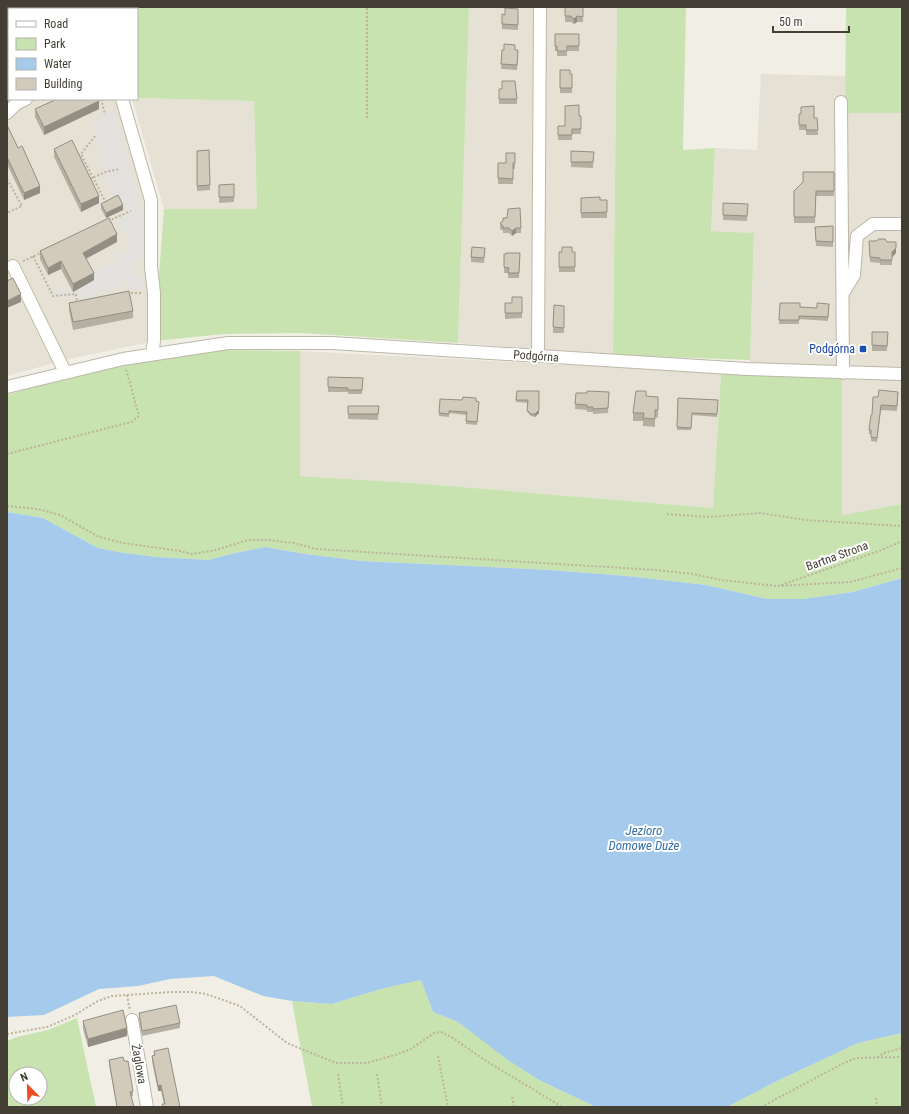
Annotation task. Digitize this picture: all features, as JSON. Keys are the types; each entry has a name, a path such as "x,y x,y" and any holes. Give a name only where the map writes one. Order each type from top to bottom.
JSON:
{"street":[{"path":"538,356 540,7"},
{"path":"7,113 19,100"},
{"path":"122,100 151,200 151,267 154,293 154,341 152,354"},
{"path":"841,102 844,373"},
{"path":"843,293 854,275 857,236 873,224 902,224"},
{"path":"13,266 65,372"},
{"name":"Podgórna","path":"7,387 123,359 228,343 332,343 747,369 902,374"},
{"name":"Żaglowa","path":"132,1020 147,1107"}],"path":[{"path":"367,7 367,118"},
{"path":"101,100 105,115"},
{"path":"95,136 82,154 106,203"},
{"path":"90,179 105,172 120,169"},
{"path":"7,179 22,206 7,213"},
{"path":"104,223 131,211"},
{"path":"13,266 47,250"},
{"path":"33,256 52,296 76,294 77,304 84,302"},
{"path":"121,294 154,293"},
{"path":"7,454 131,422 139,416 123,359"},
{"path":"7,506 38,509 60,515 99,537 117,542 192,554 216,550 248,540 268,540 294,543 316,548 656,570 693,574 721,580 777,586 850,582 902,568"},
{"path":"668,514 709,517 760,513 806,520 902,526"},
{"name":"Bartna Strona","path":"777,586 879,551 902,541"},
{"path":"7,1034 48,1027 73,1016 98,1001 112,996 192,992 206,994 240,1006 287,1043 336,1063 367,1063 395,1055 411,1049 434,1033 441,1032 453,1038 483,1059 562,1107"},
{"path":"127,995 132,1020"},
{"path":"876,1058 884,1053 902,1048"},
{"path":"438,1056 448,1107"},
{"path":"761,1107 856,1058 902,1057"},
{"path":"338,1074 343,1107"},
{"path":"377,1074 382,1107"},
{"path":"512,1098 514,1107"},
{"path":"876,1098 877,1107"}],"shaded area":[{"path":"7,7 29,7 8,8 8,100 116,100 141,165 151,200 154,341 65,360 7,376"},
{"path":"469,7 617,7 613,355 458,343"},
{"path":"761,74 846,76 845,113 902,113 902,504 842,515 842,379 753,374 750,360 754,233 711,231 715,148 757,150"},
{"path":"138,98 254,101 257,209 164,209 132,100 138,100"},
{"path":"114,108 143,215 144,258 134,259 136,277 143,277 144,289 128,290 126,277 120,277 124,284 109,291 107,288 75,301 73,296 53,300 52,290 64,284 69,293 73,292 89,271 120,260 119,254 127,252 127,231 121,233 115,222 126,217 118,201 112,200 91,124 100,121 97,112"},
{"path":"300,351 721,373 713,508 413,483 300,476"}],"green space":[{"path":"469,7 458,343 302,333 225,334 154,341 164,209 257,209 254,101 138,98 138,8 112,8"},
{"path":"617,7 686,7 683,150 715,148 711,231 754,233 750,360 613,355"},
{"path":"846,7 902,7 902,113 845,113"},
{"path":"224,350 300,351 300,476 413,483 713,508 721,373 842,379 842,515 902,504 902,578 853,592 803,599 767,599 706,585 627,576 550,570 362,561 305,554 265,547 208,560 156,557 98,548 43,518 7,512 7,395 92,368 157,357"},
{"path":"421,980 433,1012 458,1022 539,1080 596,1107 312,1107 292,1001 332,1004 381,989"},
{"path":"77,1018 96,1107 7,1107 7,1041 17,1037 48,1030"},
{"path":"902,1033 902,1107 727,1107 777,1081 858,1043"}],"water":[{"name":"Jezioro Domowe Duże","path":"7,512 43,518 98,548 156,557 208,560 265,547 305,554 362,561 550,570 627,576 706,585 767,599 803,599 853,592 902,578 902,1033 858,1043 777,1081 727,1107 596,1107 539,1080 508,1060 458,1022 433,1012 421,980 381,989 332,1004 292,1001 263,996 214,976 170,979 138,986 99,989 44,1015 7,1017"}],"building":[{"path":"565,7 583,7 583,17 577,16 574,19 571,16 565,16"},
{"path":"505,8 518,9 518,25 502,24 502,14 505,15"},
{"path":"555,34 579,34 579,46 567,46 567,51 557,51 557,46 555,46"},
{"path":"504,44 515,45 515,50 518,50 517,65 501,64"},
{"path":"560,70 570,70 570,74 572,74 572,88 560,88"},
{"path":"502,81 515,81 517,99 499,99 499,89 502,89"},
{"path":"55,100 99,101 44,127 35,109"},
{"path":"579,105 581,129 572,129 572,135 558,135 558,126 565,126 565,106"},
{"path":"814,106 814,118 817,118 818,130 806,130 806,125 799,125 799,114 801,114 801,107"},
{"path":"7,125 18,148 22,146 40,186 24,193 7,157"},
{"path":"72,140 99,196 81,204 54,149"},
{"path":"209,150 210,185 197,186 197,151"},
{"path":"571,151 594,152 593,162 571,162"},
{"path":"506,153 515,153 515,163 513,163 513,179 498,178 498,163 506,163"},
{"path":"803,172 834,172 834,191 816,191 815,217 794,217 794,191 803,182"},
{"path":"234,184 234,197 219,197 219,185"},
{"path":"118,195 123,205 106,213 101,204"},
{"path":"600,197 600,200 607,200 607,212 581,213 581,198"},
{"path":"723,203 748,204 747,216 723,215"},
{"path":"520,208 521,228 516,228 512,231 509,228 503,228 500,223 503,221 503,218 507,218 508,209"},
{"path":"109,218 117,234 83,253 94,273 73,284 61,261 48,268 40,251"},
{"path":"833,226 833,242 816,241 815,227"},
{"path":"879,239 885,239 887,242 896,242 896,248 892,252 892,260 880,260 880,258 870,257 869,241 876,241"},
{"path":"472,247 485,248 484,258 471,257"},
{"path":"562,247 572,247 572,252 575,252 575,267 559,267 559,252 562,252"},
{"path":"520,253 519,273 508,273 509,268 504,267 504,254"},
{"path":"13,278 21,294 7,301 7,281"},
{"path":"129,291 133,311 73,322 69,303"},
{"path":"512,297 522,297 522,313 505,313 505,303 512,303"},
{"path":"780,303 800,303 800,307 817,308 817,303 829,304 828,317 799,316 799,320 779,320"},
{"path":"554,305 564,306 564,328 553,327"},
{"path":"872,332 888,332 887,346 872,345"},
{"path":"328,377 363,378 362,390 348,390 348,388 328,387"},
{"path":"879,390 898,392 897,406 881,405 877,438 871,437 871,430 869,430 873,397 878,397"},
{"path":"517,391 539,391 539,410 535,414 531,414 527,410 528,400 516,400"},
{"path":"587,391 609,392 608,408 593,409 593,407 587,407 587,405 575,404 576,393 587,393"},
{"path":"636,391 646,391 646,396 658,397 658,410 655,410 655,419 643,418 644,413 633,413"},
{"path":"463,397 476,398 476,401 479,402 477,422 466,421 467,412 449,411 449,414 439,413 440,399 462,400"},
{"path":"678,398 718,400 717,414 692,413 691,428 677,427"},
{"path":"348,406 379,406 378,414 348,414"},
{"path":"176,1005 180,1023 142,1031 139,1013"},
{"path":"123,1010 127,1028 88,1039 83,1021"},
{"path":"168,1048 180,1107 163,1107 162,1104 165,1104 161,1085 158,1086 152,1056 155,1055 154,1051"},
{"path":"123,1057 124,1061 128,1061 133,1091 130,1092 134,1107 117,1107 109,1060"}],"place":[{"name":"Podgórna","path":"863,349"}]}
